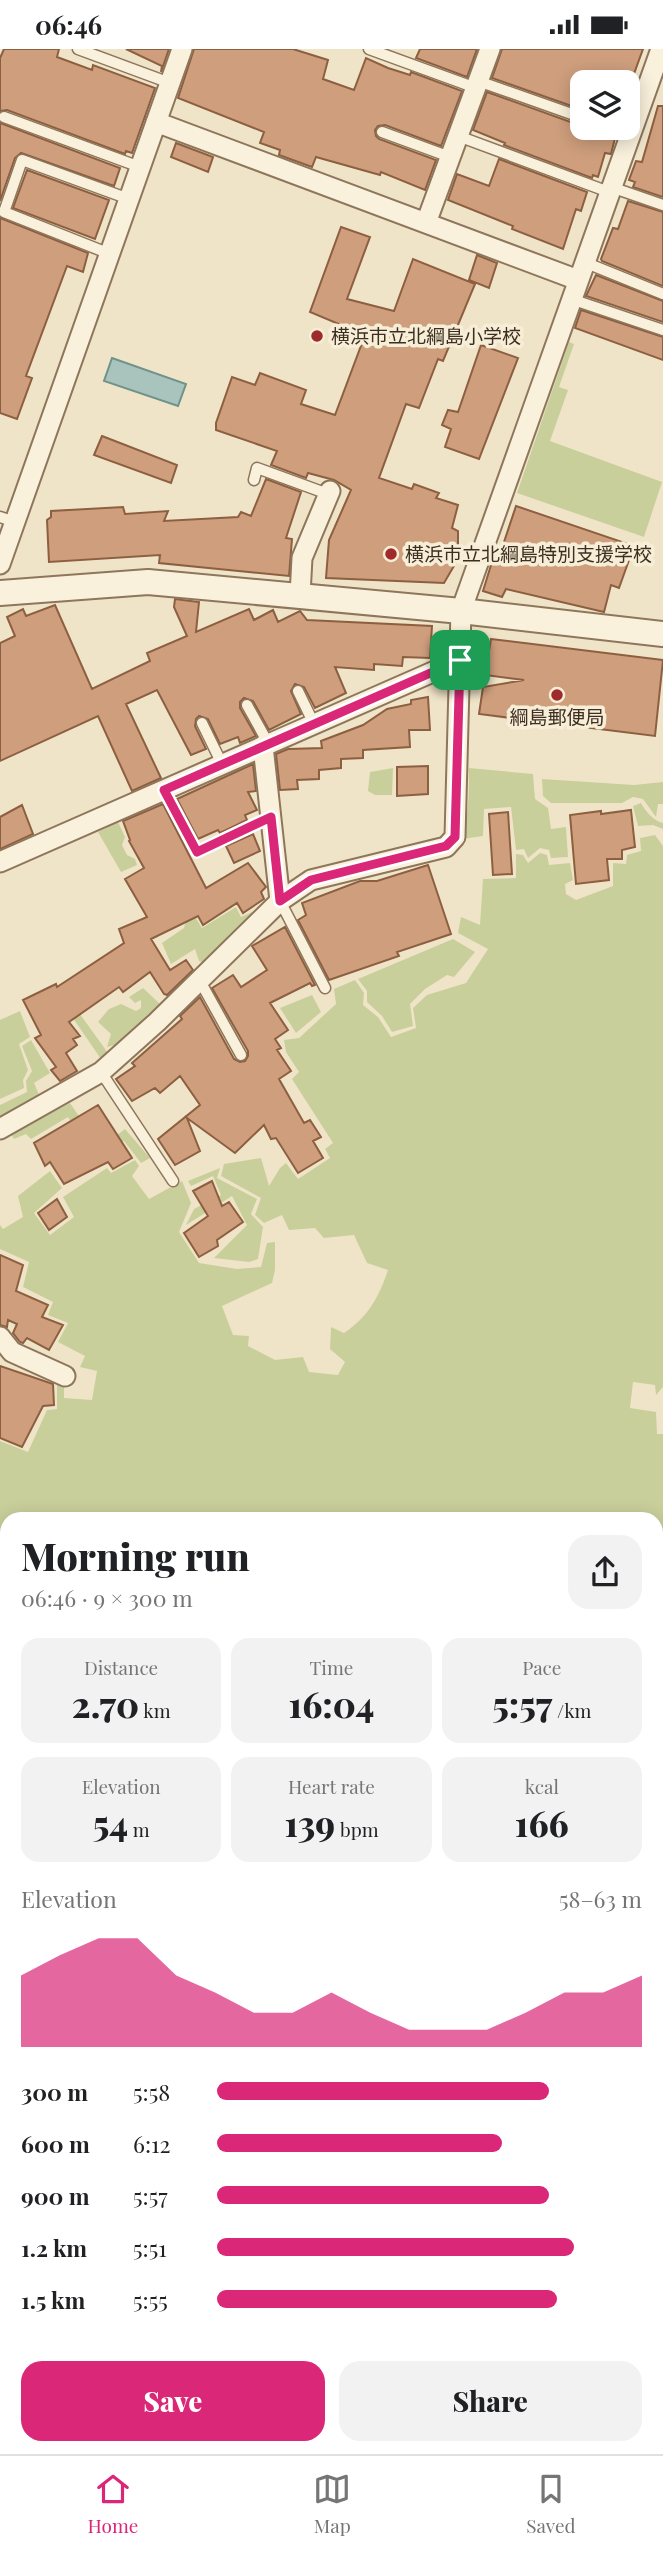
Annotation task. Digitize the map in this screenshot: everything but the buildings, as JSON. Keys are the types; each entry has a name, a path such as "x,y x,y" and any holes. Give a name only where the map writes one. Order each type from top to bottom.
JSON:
{"street":[{"path":"0,564 7,519 110,254 182,49"},
{"path":"426,223 490,49"},
{"path":"640,105 660,50"},
{"path":"156,121 426,223 581,271"},
{"path":"0,1129 101,1072 200,981 280,901 311,880 446,846 455,837 461,611 627,140"},
{"path":"300,595 302,558 329,493"},
{"path":"0,593 148,582 461,611 663,634"},
{"path":"0,862 460,660"},
{"path":"265,744 280,901"},
{"path":"0,1337 12,1352 65,1376"}],"lane":[{"path":"78,49 170,83"},
{"path":"369,49 570,114"},
{"path":"4,117 141,167"},
{"path":"382,132 450,157"},
{"path":"458,136 610,190 663,205"},
{"path":"110,254 4,212 22,160 129,199"},
{"path":"581,271 663,294"},
{"path":"571,299 663,330"},
{"path":"254,480 257,468 329,493"},
{"path":"298,691 314,724"},
{"path":"247,705 265,744"},
{"path":"202,723 222,764"},
{"path":"164,790 197,852 271,817"},
{"path":"280,901 326,988"},
{"path":"200,981 241,1055"},
{"path":"101,1072 173,1181"}],"green space":[{"path":"569,342 574,344 559,387 568,390 550,441 662,482 644,537 517,493"},
{"path":"393,768 392,795 375,795 368,791 370,772"},
{"path":"469,768 533,774 535,799 548,808 551,829 566,827 568,857 551,858 549,850 540,848 528,858 524,849 516,850 511,807 484,809 483,836 462,839 469,795"},
{"path":"542,779 634,785 663,782 663,804 658,804 656,817 643,799 633,797 622,803 551,803 543,796"},
{"path":"641,803 650,815 663,823 663,829 653,825 638,826 633,806"},
{"path":"118,822 125,837 122,845 137,865 121,872 98,832"},
{"path":"655,835 663,846 663,1387 656,1395 655,1385 633,1382 630,1408 656,1412 657,1434 663,1434 663,1512 0,1512 0,1441 28,1452 47,1410 57,1409 57,1383 64,1383 64,1398 92,1400 97,1371 80,1367 85,1356 58,1342 68,1323 48,1315 53,1302 23,1287 29,1262 0,1249 0,1225 3,1229 23,1217 18,1196 50,1171 62,1188 34,1213 50,1235 74,1217 63,1197 107,1168 111,1173 135,1160 139,1166 132,1176 149,1199 182,1181 191,1203 179,1232 199,1263 237,1269 261,1267 267,1243 275,1242 272,1283 222,1306 233,1335 249,1336 248,1346 275,1360 303,1357 309,1372 338,1375 345,1362 330,1349 331,1327 344,1333 360,1320 376,1298 388,1270 367,1263 354,1235 324,1238 315,1228 289,1230 282,1215 264,1223 255,1215 261,1198 221,1176 224,1164 261,1158 269,1186 286,1163 298,1179 330,1158 325,1149 333,1143 292,1079 299,1072 286,1052 284,1040 299,1038 336,1004 334,989 355,980 364,993 363,1005 378,1017 391,1037 416,1028 413,1008 427,995 466,983 488,949 458,933 461,917 480,925 483,879 516,878 516,854 523,855 528,863 540,853 547,855 549,865 570,863 573,880 565,884 566,894 576,900 613,886 613,863 626,864 627,855 641,851 640,838"},
{"path":"236,907 241,917 263,907 205,963 199,961 195,949 171,964 162,943 184,928 186,920 194,915 202,928"},
{"path":"453,939 475,952 454,977 447,975 425,989 410,1004 413,1026 392,1032 382,1016 367,1002 367,991 358,979"},
{"path":"143,988 160,1004 122,1043 107,1047 111,1034 98,1022 109,1009 121,1004 136,1011 141,1008 141,1000 135,1003 129,997"},
{"path":"312,995 321,1012 296,1033 280,1008"},
{"path":"72,1003 108,1053 101,1059 66,1008"},
{"path":"20,1011 30,1037 19,1044 28,1070 23,1080 24,1088 0,1099 0,1020"},
{"path":"31,1040 50,1073 34,1083 40,1097 0,1121 0,1105 27,1092 26,1081 32,1071 22,1046"},
{"path":"70,1103 89,1131 85,1146 68,1117 31,1139 26,1134 14,1139 11,1134"},
{"path":"125,1129 150,1158 141,1163 124,1141 113,1146 108,1142"},
{"path":"220,1168 217,1178 257,1199 251,1214 263,1227 258,1259 249,1262 214,1258 247,1225 232,1196 186,1225 194,1209 221,1195 213,1176 191,1186 188,1181"}],"water":[{"path":"112,358 186,384 178,406 104,381"}],"place":[{"name":"横浜市立北綱島小学校","path":"317,336"},
{"name":"横浜市立北綱島特別支援学校","path":"391,554"},
{"name":"綱島郵便局","path":"557,695"}],"route":[{"path":"460,660 455,837 446,846 311,880 280,901 271,817 197,852 164,790 460,660"}]}
